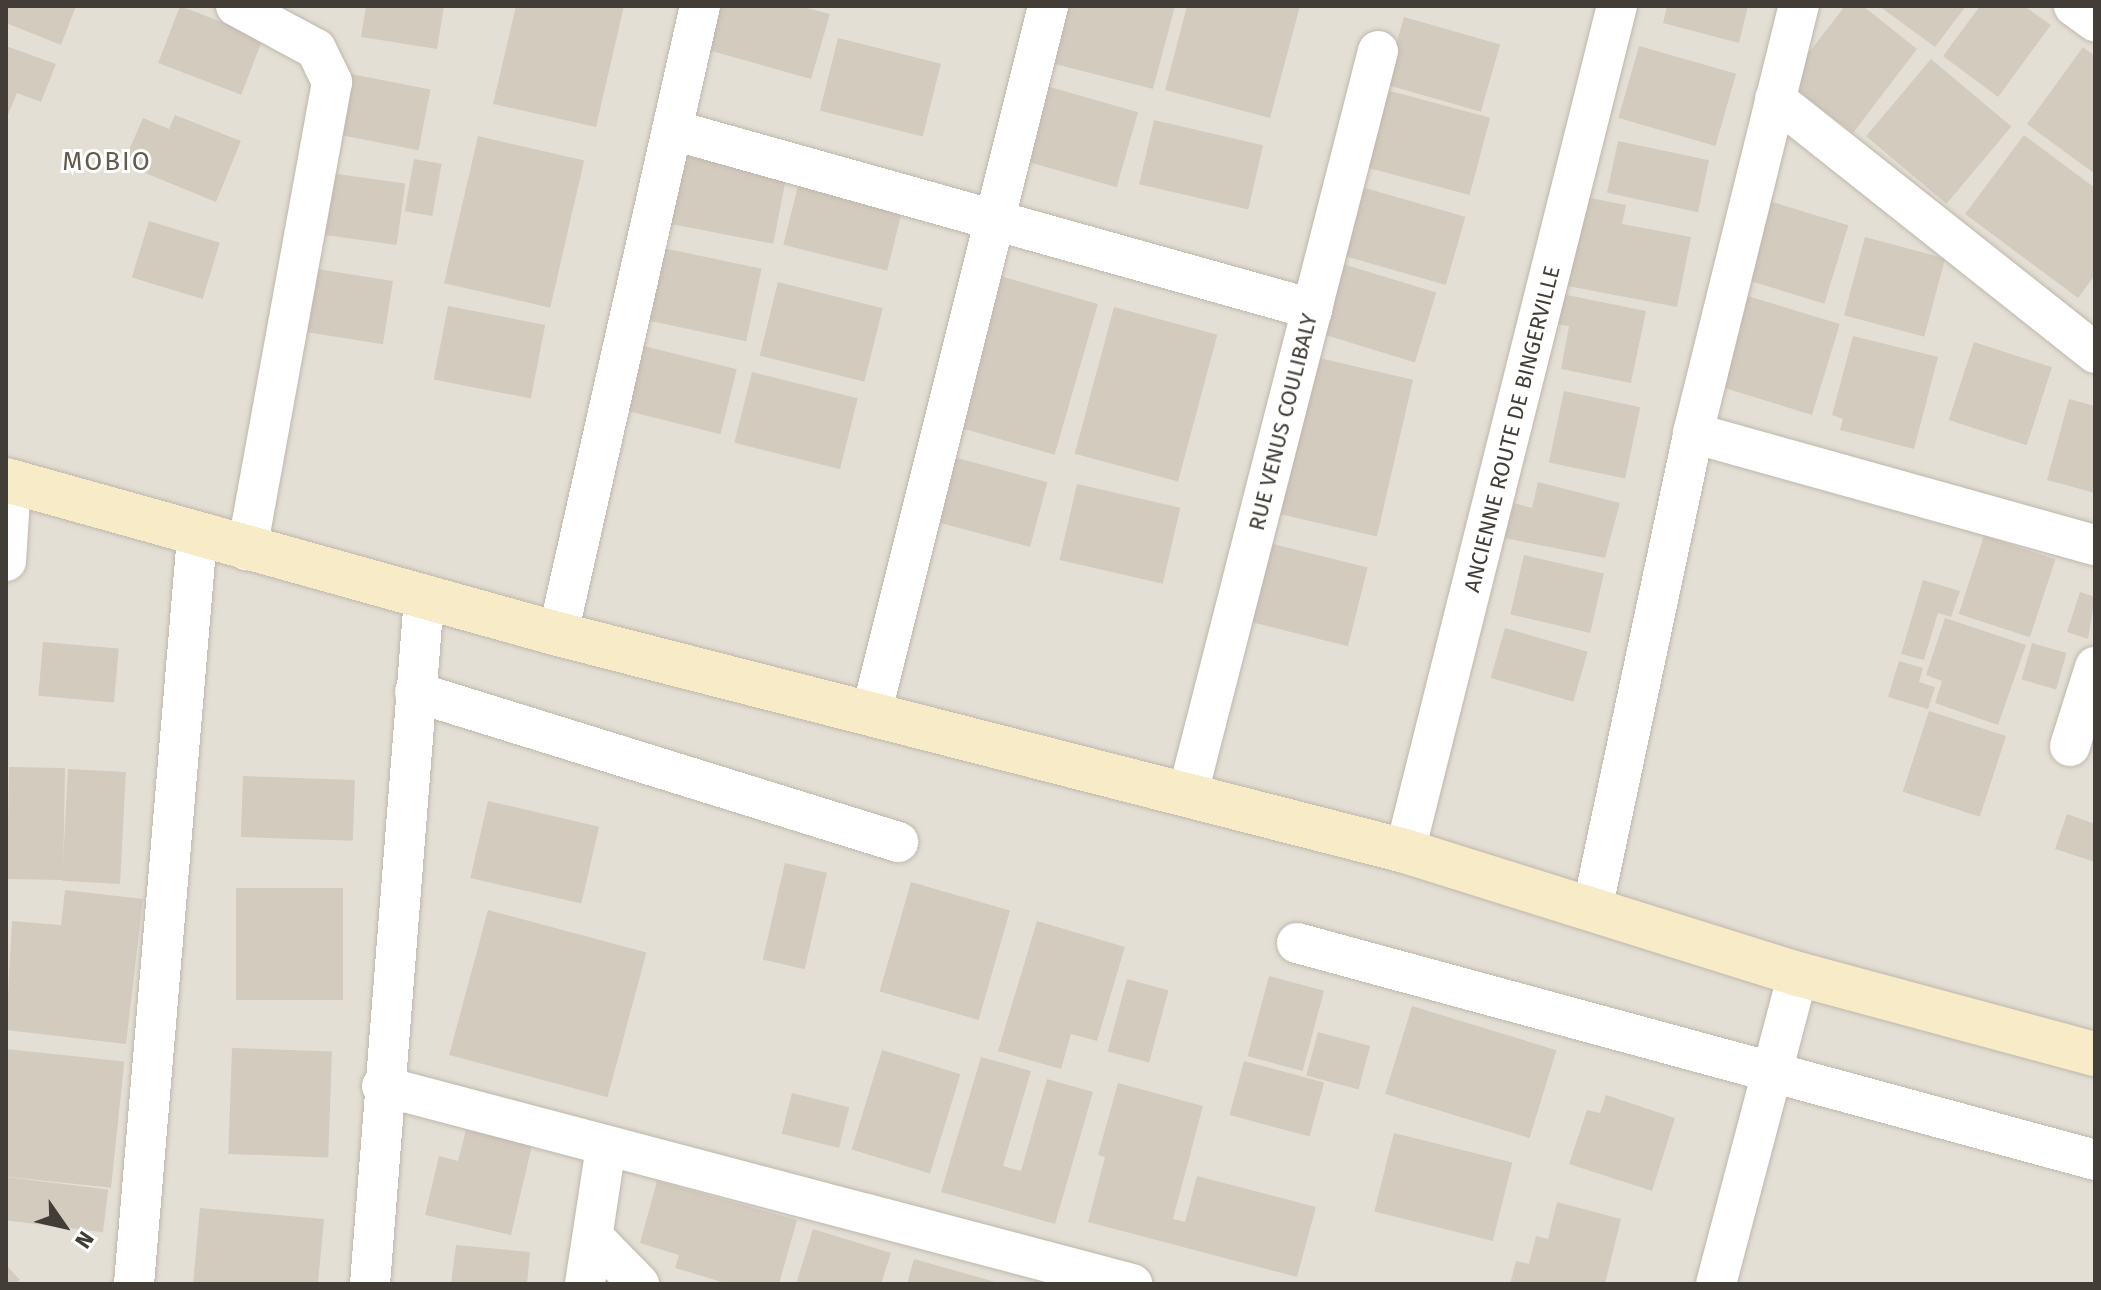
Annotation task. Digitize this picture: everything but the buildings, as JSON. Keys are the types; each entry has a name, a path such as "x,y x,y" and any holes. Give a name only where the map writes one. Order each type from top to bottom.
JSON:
{"main road":[{"path":"8,481 197,537 558,634 1405,851 1798,974 2095,1054"}],"street":[{"path":"236,6 316,49 332,82 247,550"},
{"path":"558,634 700,6"},
{"path":"871,715 1048,6"},
{"name":"ANCIENNE ROUTE DE BINGERVILLE","path":"1405,851 1617,6"},
{"path":"1592,910 1693,433 1799,6"},
{"path":"2074,6 2095,21"},
{"name":"RUE VENUS COULIBALY","path":"1188,793 1378,51"},
{"path":"1775,99 2095,353"},
{"path":"673,130 995,217 1312,309"},
{"path":"1693,433 2095,545"},
{"path":"6,561 8,481"},
{"path":"134,1284 197,537"},
{"path":"370,1284 382,1086 424,598"},
{"path":"2070,746 2095,667"},
{"path":"415,692 898,842"},
{"path":"1297,943 1773,1075 2095,1160"},
{"path":"1716,1284 1798,974"},
{"path":"382,1086 1132,1284"},
{"path":"585,1284 606,1147"},
{"path":"593,1237 639,1284"}],"shaded area":[{"path":"6,6 2095,6 2095,1284 6,1284"}],"district":[{"name":"MOBIO","path":"107,162"}]}
